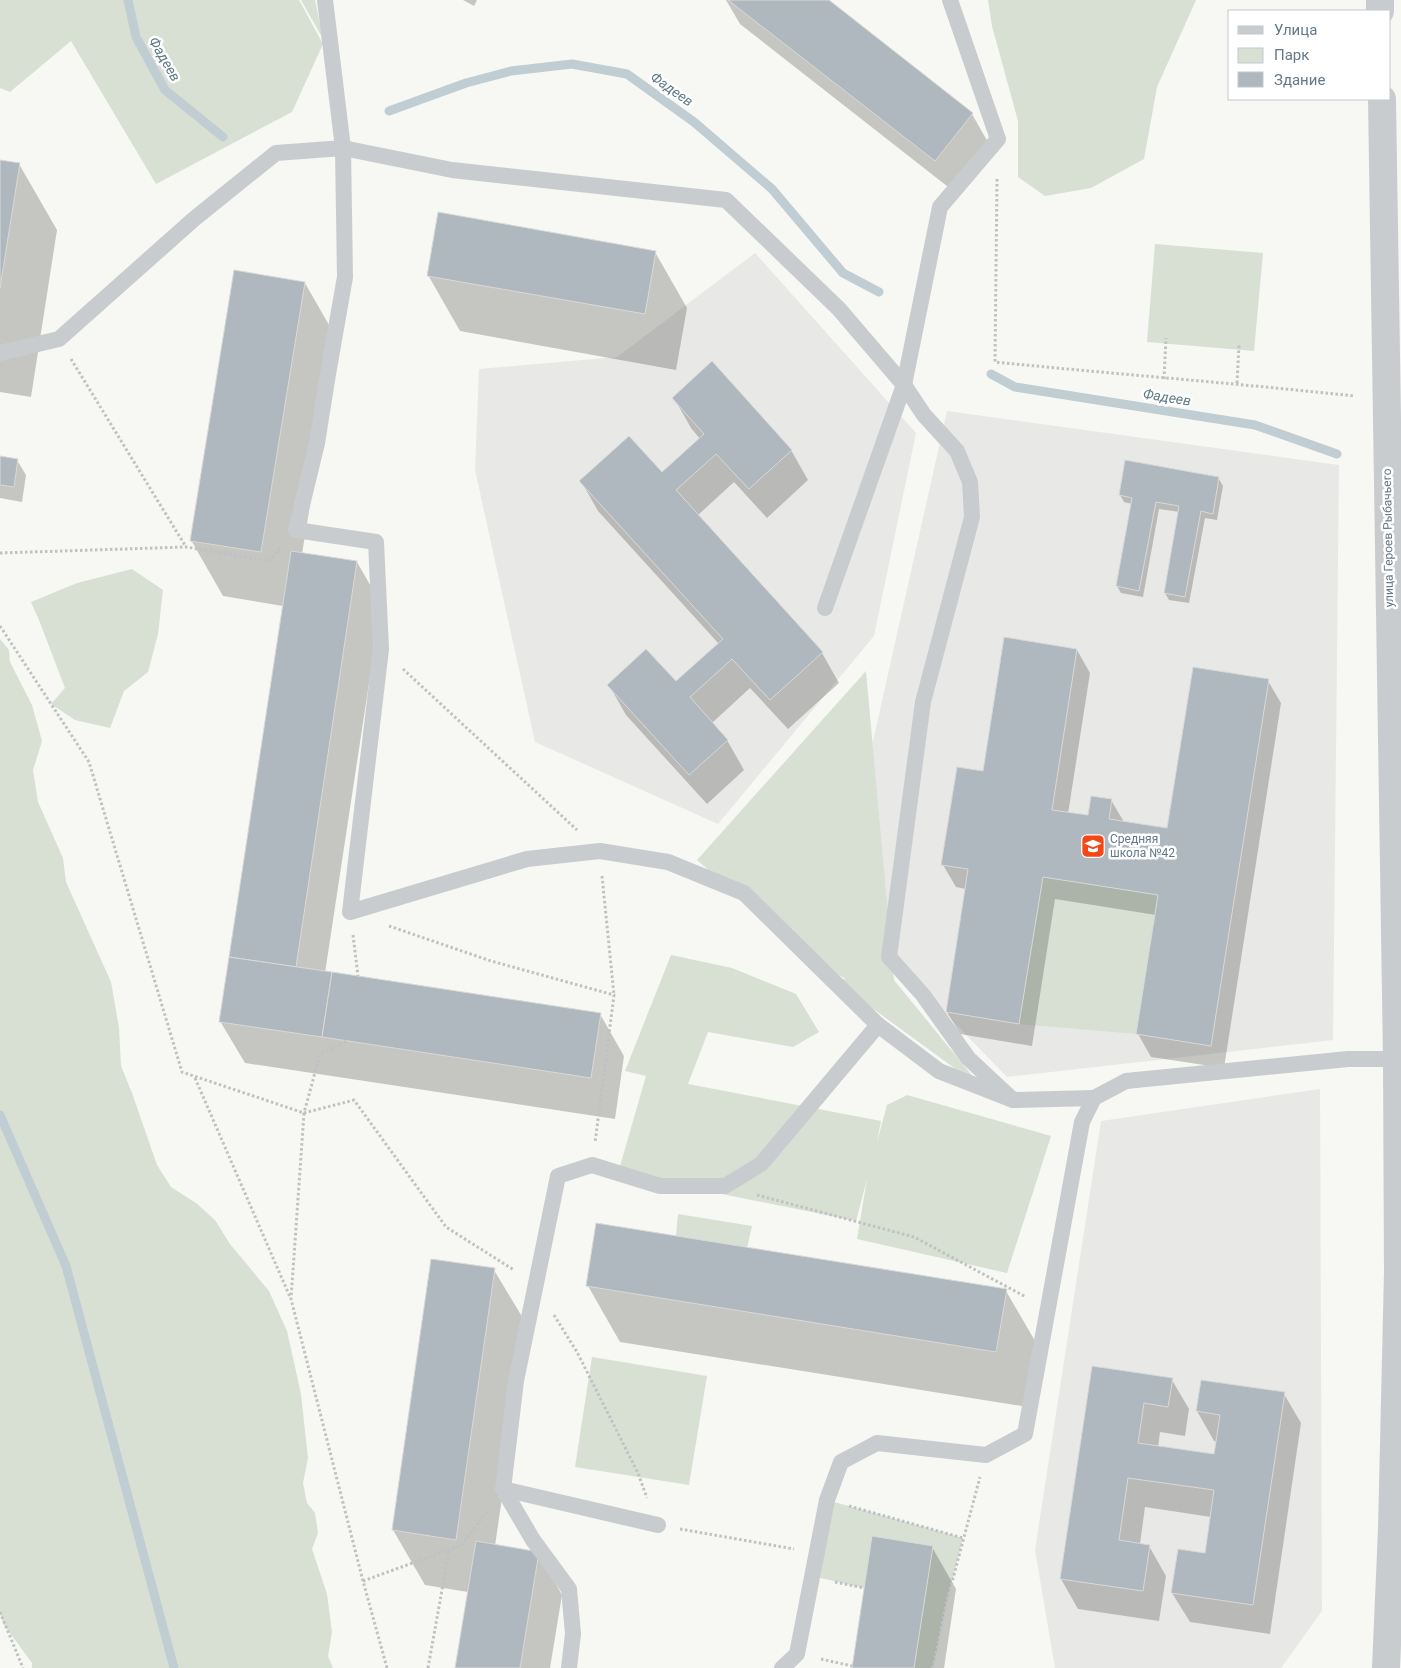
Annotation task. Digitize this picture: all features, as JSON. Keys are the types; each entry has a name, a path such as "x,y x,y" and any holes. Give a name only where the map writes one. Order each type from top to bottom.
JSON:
{"street":[{"name":"улица Героев Рыбачьего","path":"1382,100 1397,1059 1398,1282 1392,1529 1386,1667"}],"lane":[{"path":"324,0 343,148 345,277 317,444 296,530 376,542 381,649 350,912 527,859 600,851 668,862 744,893 878,1025 940,1071 1013,1100 1094,1098 1126,1080 1348,1059 1397,1059"},
{"path":"825,608 904,385 940,207 998,139 950,0"},
{"path":"0,353 59,339 194,219 276,153 343,148 452,170 726,200 839,309 904,385 924,415 957,450 970,482 972,517 923,702 889,956 923,995 968,1058 1013,1100"},
{"path":"570,1668 573,1634 569,1589 533,1540 503,1489 516,1381 558,1176 592,1165 660,1186 725,1186 762,1164 878,1025"},
{"path":"782,1668 796,1661 827,1500 841,1462 877,1442 986,1455 1025,1434 1082,1122 1094,1098"},
{"path":"503,1489 658,1525"}],"path":[{"path":"998,139 994,362 1164,379 1237,383 1354,396"},
{"path":"1164,379 1166,338"},
{"path":"59,339 186,547"},
{"path":"1237,383 1239,345"},
{"path":"0,553 186,547 270,561 296,530"},
{"path":"0,626 89,762 182,1072 304,1113 291,1299"},
{"path":"381,649 600,851 614,994 592,1165"},
{"path":"358,976 350,912 491,961 614,994"},
{"path":"195,1077 291,1299 387,1668"},
{"path":"725,1186 914,1237 1048,1309"},
{"path":"933,1668 946,1602 986,1455"},
{"path":"363,1581 462,1545 503,1489"},
{"path":"827,1500 964,1538"},
{"path":"428,1668 449,1550"},
{"path":"0,1612 23,1668"},
{"path":"796,1661 852,1666"}],"shaded area":[{"path":"755,253 916,433 874,636 718,824 535,742 475,470 479,369 617,357"},
{"path":"947,411 1339,465 1333,1040 1007,1077 837,902"},
{"path":"1320,1089 1322,1611 1281,1668 1055,1668 1035,1550 1101,1121"}],"green space":[{"path":"0,0 299,0 323,44 292,112 156,184 71,41 10,92 0,88"},
{"path":"301,0 315,0 323,39"},
{"path":"988,0 1196,0 1157,87 1144,159 1091,188 1045,196 1018,177 1018,121 992,26"},
{"path":"1155,244 1263,253 1254,351 1147,342"},
{"path":"132,569 163,590 158,634 148,672 124,691 110,728 75,720 51,704 65,688 31,602 77,583"},
{"path":"0,639 9,650 10,662 32,705 42,741 33,770 38,802 63,858 66,882 111,982 119,1028 121,1066 157,1165 171,1187 196,1203 215,1220 230,1244 269,1291 287,1331 301,1394 308,1458 303,1483 307,1503 315,1513 318,1533 312,1549 327,1594 332,1632 328,1656 333,1668 32,1668 32,1663 4,1625 0,1614"},
{"path":"866,671 894,980 983,1089 831,978 846,979 814,962 697,860"},
{"path":"1043,877 1158,895 1136,1034 1019,1024"},
{"path":"671,955 732,968 796,994 819,1032 793,1047 708,1032 688,1084 881,1121 877,1142 887,1105 907,1095 1051,1136 1007,1273 857,1239 867,1179 856,1221 618,1173 646,1076 625,1071"},
{"path":"678,1214 752,1226 747,1248 676,1236"},
{"path":"592,1357 707,1376 689,1485 575,1467"},
{"path":"827,1500 963,1538 933,1668 914,1668 933,1546 872,1536 864,1588 812,1576"}],"building":[{"path":"728,0 829,0 973,113 935,161"},
{"path":"0,160 20,163 0,288"},
{"path":"438,212 656,251 645,314 427,276"},
{"path":"234,270 305,282 261,552 190,541"},
{"path":"712,361 792,450 749,489 716,454 676,490 823,652 770,700 732,659 690,697 728,740 689,775 607,685 646,649 676,681 723,639 579,481 629,436 662,472 704,434 672,398"},
{"path":"0,456 18,459 14,487 0,485"},
{"path":"1125,460 1219,477 1213,514 1201,511 1185,597 1164,593 1179,506 1156,502 1139,591 1116,586 1132,498 1119,495"},
{"path":"291,551 357,561 296,967 229,957"},
{"name":"Средняя школа №42","path":"1004,637 1077,649 1052,810 1088,815 1091,796 1112,799 1109,819 1167,828 1193,667 1269,679 1211,1046 1136,1034 1158,895 1043,877 1019,1024 946,1012 968,869 941,865 957,767 983,771"},
{"path":"229,957 332,972 322,1037 219,1022"},
{"path":"332,972 601,1013 591,1078 322,1037"},
{"path":"596,1223 1007,1289 996,1352 586,1286"},
{"path":"431,1259 495,1268 456,1540 392,1530"},
{"path":"1092,1366 1173,1378 1168,1407 1144,1403 1138,1443 1214,1454 1220,1415 1196,1411 1201,1380 1285,1392 1253,1605 1171,1593 1178,1549 1205,1553 1214,1490 1128,1478 1119,1540 1150,1545 1143,1591 1060,1579"},
{"path":"872,1536 933,1546 914,1668 852,1668"},
{"path":"476,1541 539,1552 520,1668 455,1668"}],"waterway":[{"name":"Фадеев","path":"128,0 136,37 165,90 223,137"},
{"name":"Фадеев","path":"389,111 466,83 511,71 572,64 627,74 694,122 772,189 843,273 879,292"},
{"name":"Фадеев","path":"991,374 1015,387 1255,425 1337,454"},
{"path":"0,1115 66,1266 174,1668"}],"place":[{"name":"Средняя школа №42","path":"1093,846"}]}
